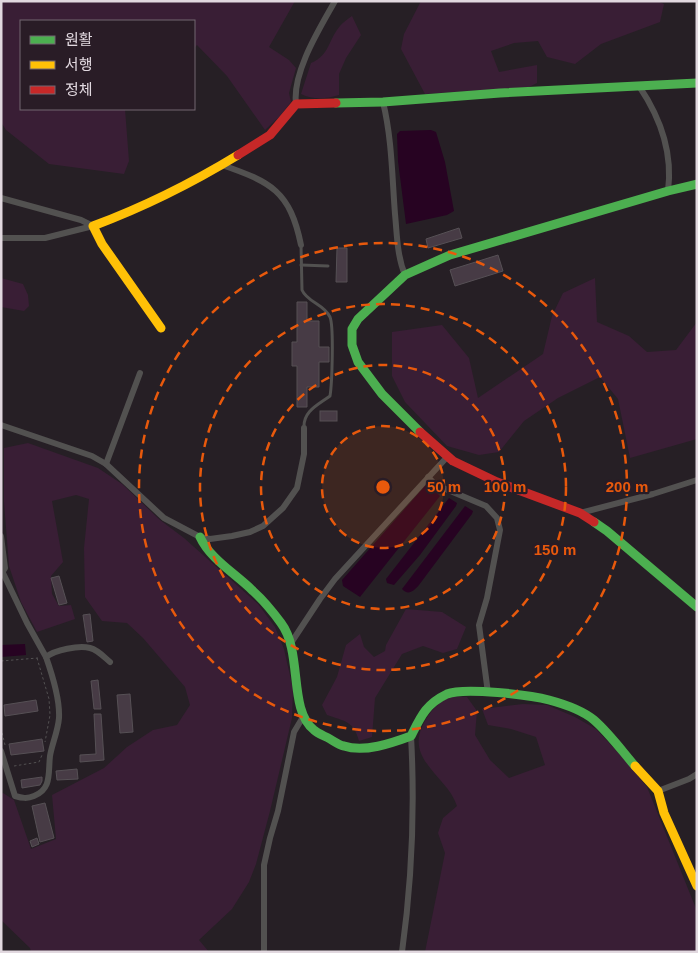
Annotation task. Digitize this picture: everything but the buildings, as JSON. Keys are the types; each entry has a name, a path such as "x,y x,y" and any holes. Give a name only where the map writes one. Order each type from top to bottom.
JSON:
{"street":[{"path":"1,238 45,238 93,226 123,215 164,196 222,165 270,134 296,104 295,95 299,78 312,41 335,1"},
{"path":"296,104 383,102 500,93 697,83"},
{"path":"639,86 660,124 668,158 668,191"},
{"path":"383,102 389,131 397,240 404,275"},
{"path":"222,165 262,180 274,189 292,213 301,245"},
{"path":"697,184 450,255 404,275 358,319 352,329 352,345 358,362 382,394 419,431 454,461 497,482 580,513 607,531 697,606"},
{"path":"1,198 80,220 93,226 102,244 161,328"},
{"path":"106,464 140,372"},
{"path":"2,426 92,456 106,464 164,518 200,537 210,539 250,532 263,526 283,508 297,488 304,454 304,428"},
{"path":"290,643 335,579 448,456"},
{"path":"428,477 436,485 486,506 499,523 499,540 480,625 488,693"},
{"path":"580,513 653,494 697,480"},
{"path":"1,536 4,559 2,574 46,657 54,685 59,717 50,756 47,784 42,793 30,798 15,796 4,751"},
{"path":"200,537 205,548 255,592 282,624 290,643 303,717 313,730 345,747 367,748 387,745 411,736"},
{"path":"46,657 60,650 89,648 100,653 110,662"},
{"path":"402,952 412,846 411,736 423,712 449,693 488,693 551,700 578,710 594,720 658,790 664,813 697,886"},
{"path":"264,952 264,865 278,811 294,732 303,717"},
{"path":"658,790 689,779 697,774"}],"lane":[{"path":"301,245 302,290 304,294 330,316 332,329 332,386 330,396 307,413 304,418 304,428"},
{"path":"301,265 328,266"}],"path":[{"path":"1,661 37,658 49,699 50,715 44,745"},
{"path":"1,728 4,751"},
{"path":"10,762 15,767 39,762 44,752"}],"shaded area":[{"path":"1,1 295,1 269,47 289,60 296,68 289,93 291,102 265,130 227,76 197,45 195,47 195,20 20,20 20,110 125,110 129,161 124,174 49,164 6,130 1,122"},
{"path":"421,1 657,1 664,4 660,22 601,44 575,64 547,57 538,41 514,43 491,51 499,72 537,65 537,83 529,87 425,94 401,49 404,34"},
{"path":"352,16 361,35 346,58 339,74 339,95 320,98 301,94 311,63 322,56 336,31"},
{"path":"431,130 436,132 445,162 454,211 447,215 406,224 398,161 397,134 400,131"},
{"path":"1,278 23,284 28,295 29,306 24,311 1,307"},
{"path":"595,278 597,322 629,336 647,352 676,350 697,322 697,439 630,458 618,399 600,377 558,398 524,421 499,452 479,455 447,446 405,402 392,376 392,332 442,325 469,358 478,398 543,354 552,316 563,293"},
{"path":"28,443 98,468 122,484 160,520 184,538 258,604 275,627 284,649 293,689 292,718 270,811 256,864 249,882 232,909 199,940 209,952 31,952 30,948 1,920 1,794 3,793 14,800 31,849 56,839 52,795 104,768 127,747 153,730 177,725 190,705 185,687 143,638 127,623 102,621 85,597 84,548 89,499 76,495 52,501 63,562 51,576 52,594 59,606 71,605 75,619 37,632 21,602 9,566 4,502 4,448"},
{"path":"425,486 430,486 440,496 360,597 343,586 342,580"},
{"path":"449,498 457,503 456,506 420,555 394,585 387,583 386,579"},
{"path":"465,506 473,511 472,514 419,585 411,592 404,591 402,589"},
{"path":"406,609 442,612 466,627 457,649 443,653 423,646 402,654 375,698 372,737 359,741 354,729 348,723 327,715 322,705 337,677 346,645 360,634 364,647 374,657 385,651 386,645"},
{"path":"25,644 26,655 1,657 1,645"},
{"path":"449,697 467,697 477,711 475,735 490,760 509,778 545,765 536,737 511,729 488,725 482,709 523,704 547,705 575,717 596,729 647,787 697,911 697,952 425,952 445,853 438,833 443,818 457,806 445,786 423,758 419,748 419,737 425,720 431,712"}],"traffic: fast":[{"path":"336,103 383,102 500,93 697,83"},
{"path":"420,432 382,394 358,362 352,345 352,329 358,319 405,275 450,255 697,184"},
{"path":"594,522 697,607"},
{"path":"200,537 210,552 257,595 281,623 288,635 292,649 298,695 306,721 316,731 342,746 369,748 411,736 429,706 447,694 468,691 498,692 549,700 567,705 584,713 605,731 635,766"}],"traffic: slow":[{"path":"161,328 102,244 93,226 167,194 238,155"},
{"path":"635,766 658,791 664,813 697,886"}],"traffic: jam":[{"path":"238,155 270,135 296,104 336,103"},
{"path":"420,432 453,461 497,482 580,513 594,522"}]}
